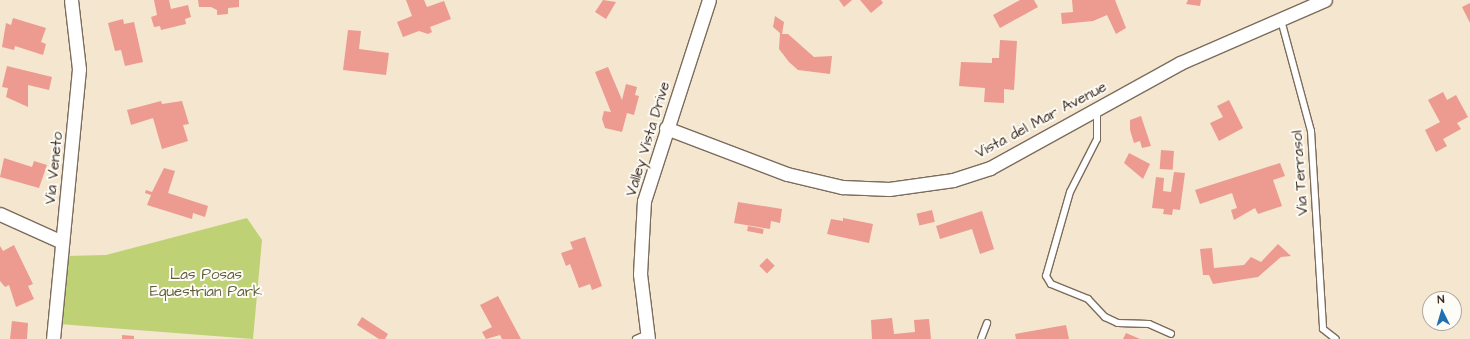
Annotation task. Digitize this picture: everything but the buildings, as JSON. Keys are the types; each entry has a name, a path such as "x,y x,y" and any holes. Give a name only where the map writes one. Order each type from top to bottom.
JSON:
{"street":[{"name":"Via Veneto","path":"53,339 79,69 71,0"},
{"name":"Valley Vista Drive","path":"644,337 640,274 644,201 666,128 709,0"},
{"name":"Vista del Mar Avenue","path":"666,128 787,174 842,187 889,189 954,180 990,168 1180,63 1325,0"},
{"path":"0,214 62,242"}],"lane":[{"name":"Via Terrasol","path":"1281,20 1311,131 1323,329 1336,339"},
{"path":"1097,110 1096,139 1070,192 1046,276 1051,284 1088,299 1112,320 1149,324 1171,334"},
{"path":"981,339 987,324"}],"green space":[{"name":"Las Posas Equestrian Park","path":"247,218 262,240 253,339 59,324 66,256 106,255"}]}
